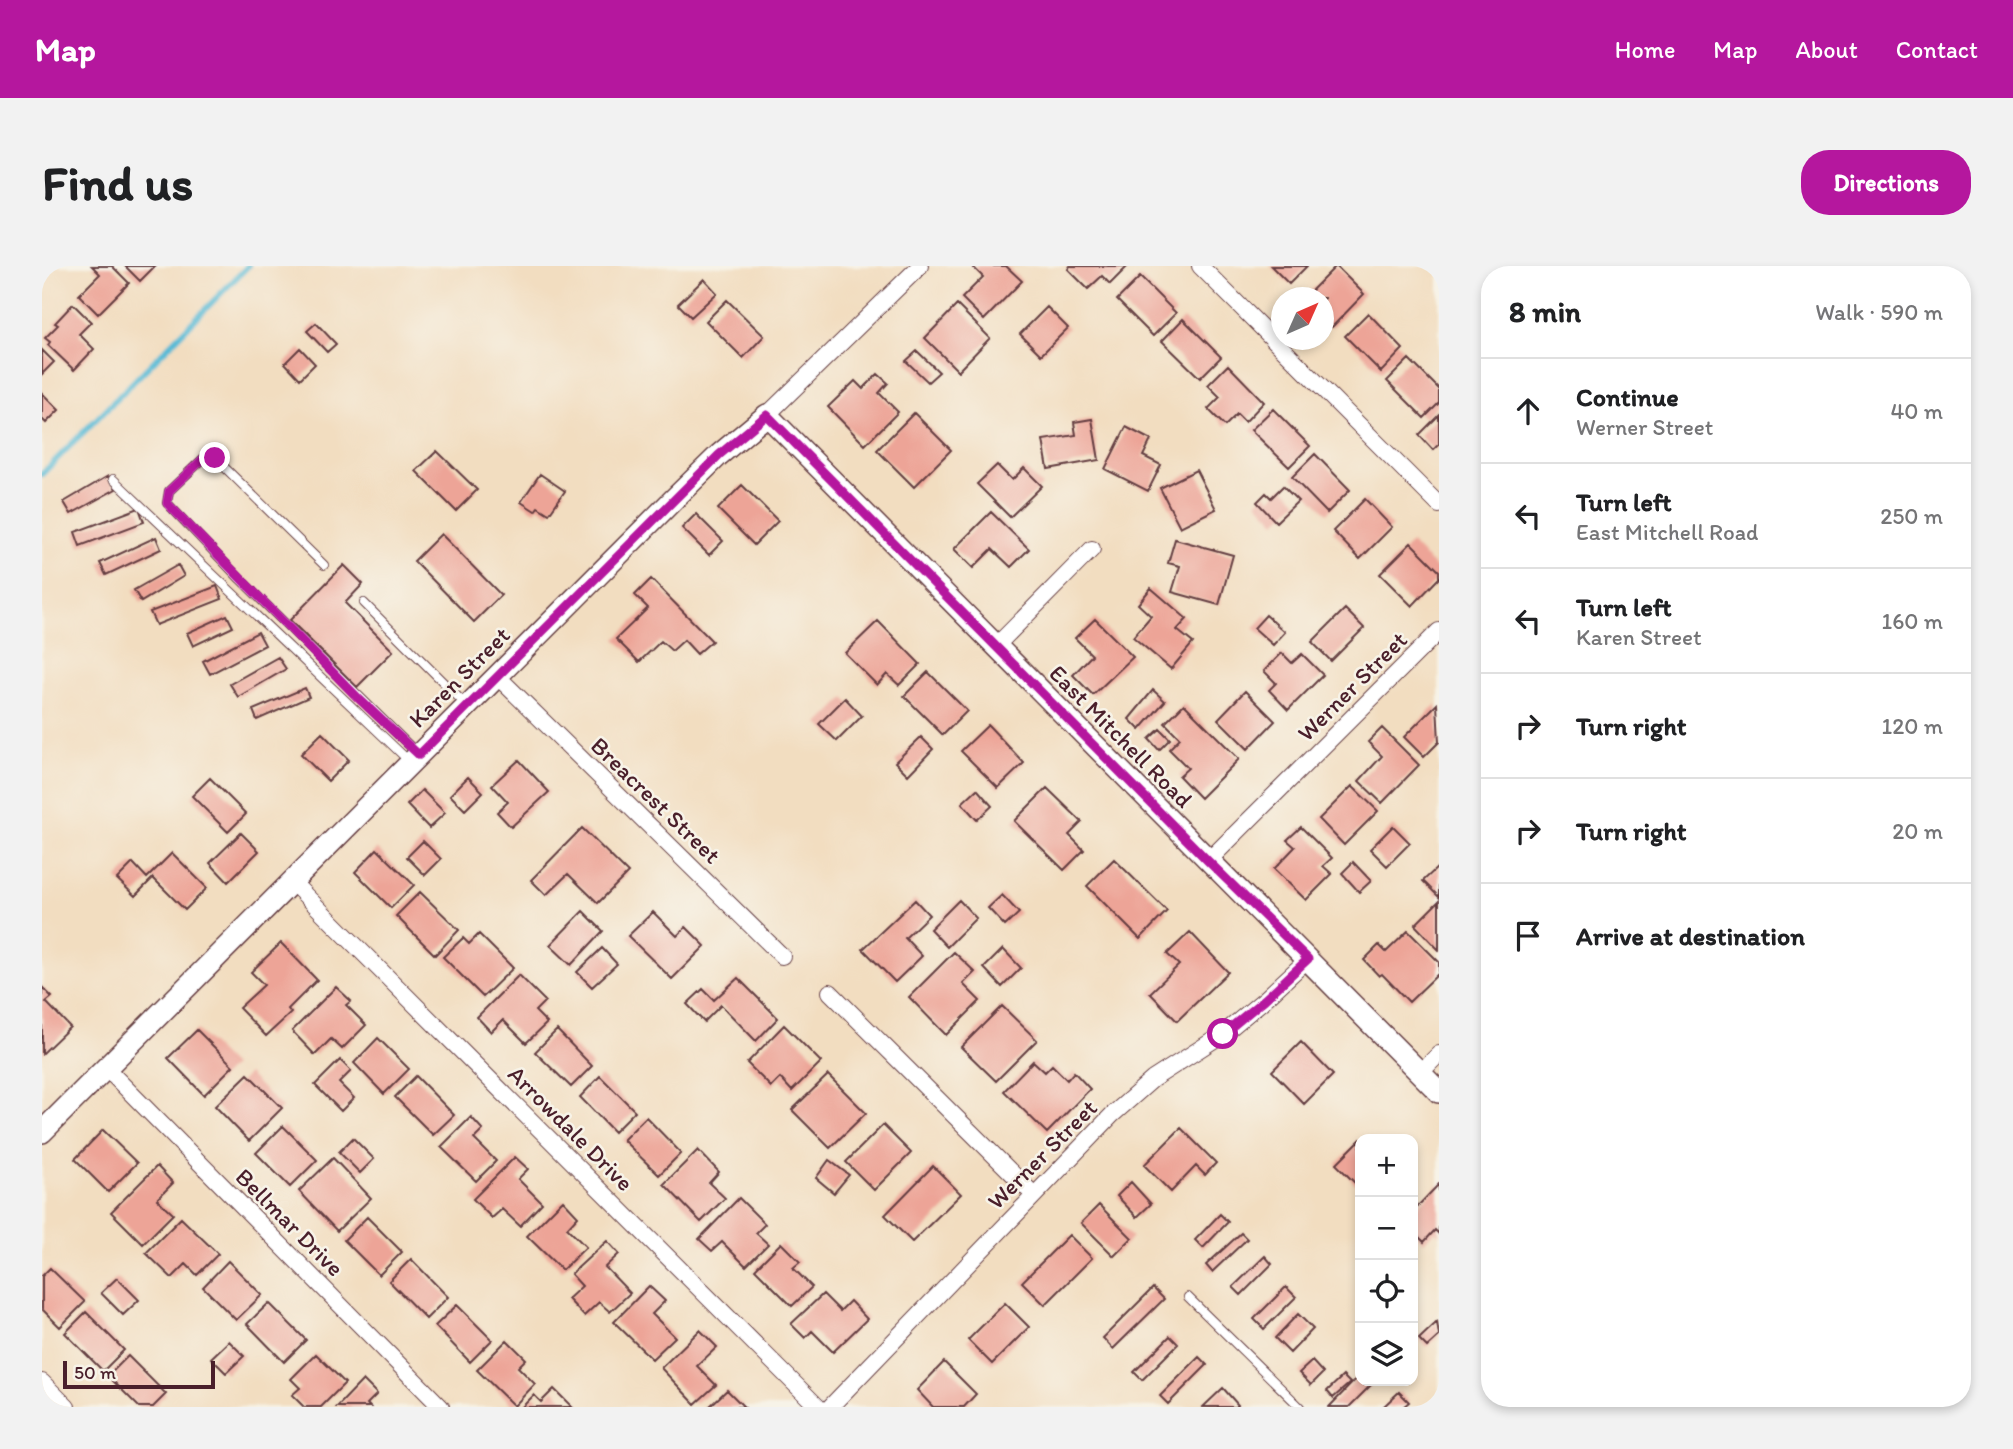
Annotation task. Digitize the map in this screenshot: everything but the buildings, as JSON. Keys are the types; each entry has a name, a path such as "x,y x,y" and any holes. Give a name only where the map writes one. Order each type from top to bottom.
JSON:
{"street":[{"name":"Karen Street","path":"42,1132 719,455 767,415 920,266"},
{"path":"1200,266 1439,505"},
{"name":"East Mitchell Road","path":"767,415 1439,1091"},
{"path":"995,647 1093,549"},
{"name":"Werner Street","path":"1208,861 1439,631"},
{"name":"Breacrest Street","path":"497,676 782,956"},
{"name":"Arrowdale Drive","path":"292,882 818,1407"},
{"name":"Werner Street","path":"830,1407 1112,1115 1153,1079 1223,1034 1308,959"},
{"path":"830,992 1033,1194"},
{"path":"1420,1073 1439,1054"},
{"name":"Bellmar Drive","path":"106,1068 441,1407"},
{"path":"42,1381 67,1407"}],"lane":[{"path":"324,565 215,458 205,457 169,491 167,503 415,759"},
{"path":"113,479 415,759"},
{"path":"364,603 467,706"},
{"path":"1188,1297 1300,1407"}],"waterway":[{"path":"42,474 248,266"}],"route":[{"path":"215,458 205,457 169,491 167,503 358,698 419,755 719,455 767,415 1308,959 1223,1034"}]}
